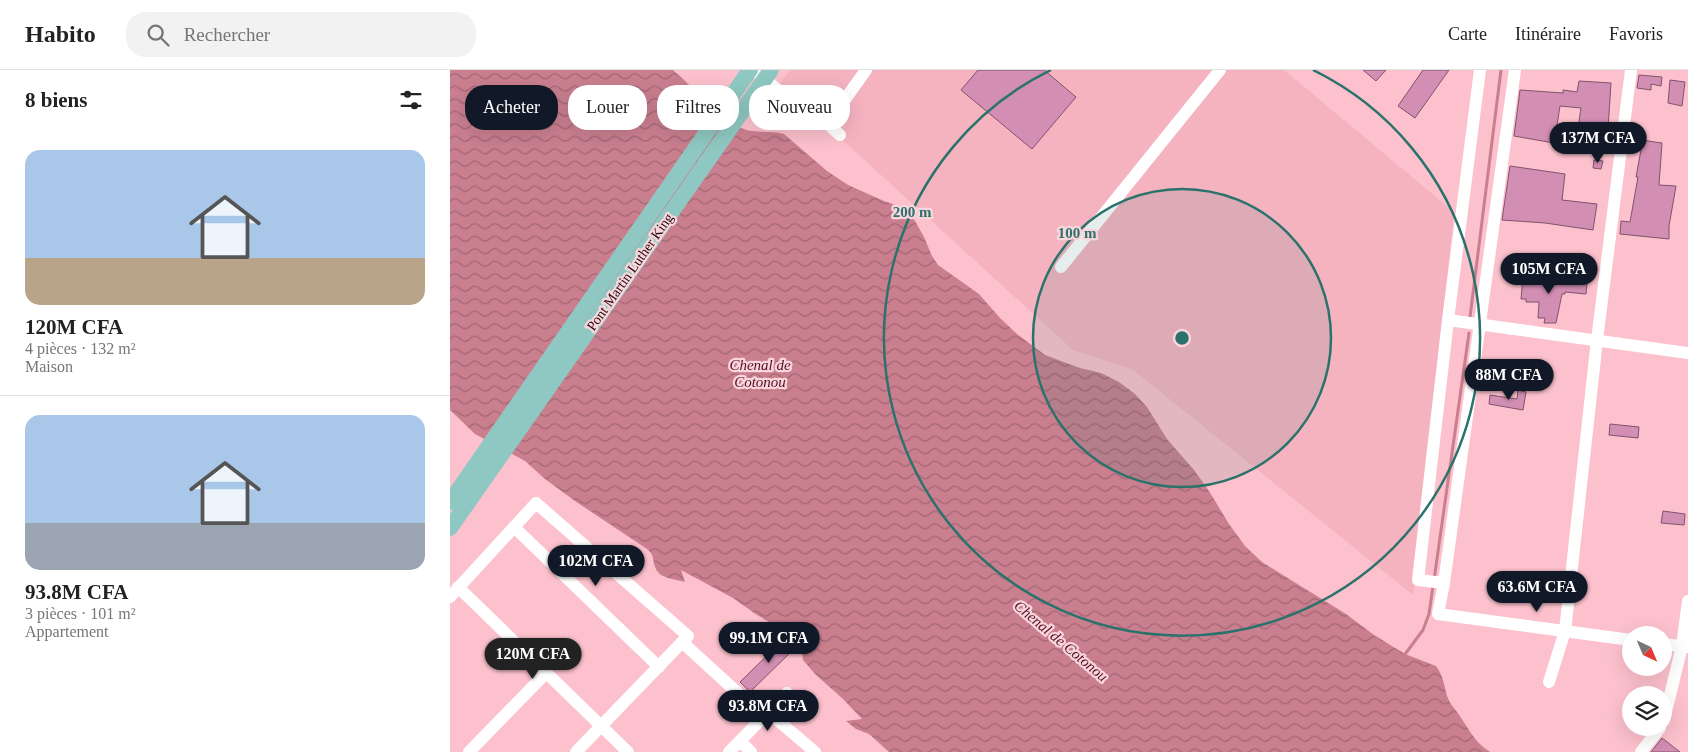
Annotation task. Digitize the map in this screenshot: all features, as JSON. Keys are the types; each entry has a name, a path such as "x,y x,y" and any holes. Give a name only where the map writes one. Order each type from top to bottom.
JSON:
{"main road":[{"name":"Pont Martin Luther King","path":"482,470 750,70"},
{"name":"Pont Martin Luther King","path":"482,470 771,70"},
{"path":"450,502 482,470"},
{"path":"450,528 482,470"}],"street":[{"path":"754,70 772,85"},
{"path":"850,92 866,70"},
{"path":"1061,267 1220,70"},
{"path":"1444,582 1418,580 1448,320 1480,70"},
{"path":"1515,70 1438,614 1622,639"},
{"path":"1549,682 1565,631 1597,340 1631,70"},
{"path":"834,130 840,135"},
{"path":"1448,320 1688,353"},
{"path":"576,752 601,726 659,667 688,636 536,503 454,592 546,672 601,726 628,752"},
{"path":"514,527 659,667"},
{"path":"1672,692 1685,647 1688,602"},
{"path":"682,642 766,715 816,752"},
{"path":"1672,645 1685,647"},
{"path":"469,752 546,672"},
{"path":"729,752 787,693"},
{"path":"1641,752 1654,736"},
{"path":"740,741 751,752"}],"shaded area":[{"path":"790,70 1284,70 1454,212 1413,595 1132,369 1073,350 832,130 850,130 850,85 782,85 780,83"}],"water":[{"name":"Chenal de Cotonou","path":"450,70 673,70 689,85 657,85 657,130 739,130 739,127 746,130 784,134 827,171 848,185 904,208 915,221 938,265 979,294 1017,334 1045,355 1080,368 1101,373 1119,382 1135,394 1147,407 1167,439 1194,470 1245,546 1262,562 1346,614 1374,635 1405,654 1436,666 1442,677 1450,702 1475,739 1490,752 889,752 869,734 856,729 846,721 862,719 815,674 803,660 802,649 786,632 733,598 681,570 685,582 660,574 655,567 650,551 575,501 545,479 525,461 475,434 450,410"}],"building":[{"path":"978,70 1044,70 1076,97 1032,149 961,90"},
{"path":"1363,70 1386,70 1376,81"},
{"path":"1423,70 1449,70 1415,118 1398,106"},
{"path":"1639,75 1662,77 1661,86 1651,84 1651,90 1637,88"},
{"path":"1670,80 1685,82 1682,106 1668,103"},
{"path":"1579,81 1611,83 1608,129 1603,129 1599,151 1514,136 1520,90 1563,93 1563,90 1577,92","holes":["1560,106 1581,108 1577,135 1556,132"]},
{"path":"1635,128 1643,129 1641,140 1662,143 1659,185 1676,186 1669,226 1669,239 1620,234 1621,221 1630,222 1638,177 1636,177 1641,150 1631,149"},
{"path":"1594,160 1603,161 1601,169 1593,168"},
{"path":"1510,166 1565,174 1562,200 1597,204 1593,230 1545,223 1502,220"},
{"path":"1523,277 1587,284 1586,294 1565,292 1565,294 1562,294 1556,323 1544,323 1545,318 1538,318 1539,302 1526,302 1526,299 1521,299"},
{"path":"1518,390 1526,392 1523,410 1489,404 1490,395 1517,399"},
{"path":"1610,424 1639,427 1638,438 1609,435"},
{"path":"1663,511 1685,514 1684,525 1661,523"},
{"path":"788,635 798,645 750,692 740,682"},
{"path":"1662,738 1680,752 1651,752"}],"waterway":[{"path":"1470,317 1501,70"},
{"path":"1434,580 1469,333"},
{"path":"1403,657 1423,630 1429,614 1433,586"}]}
